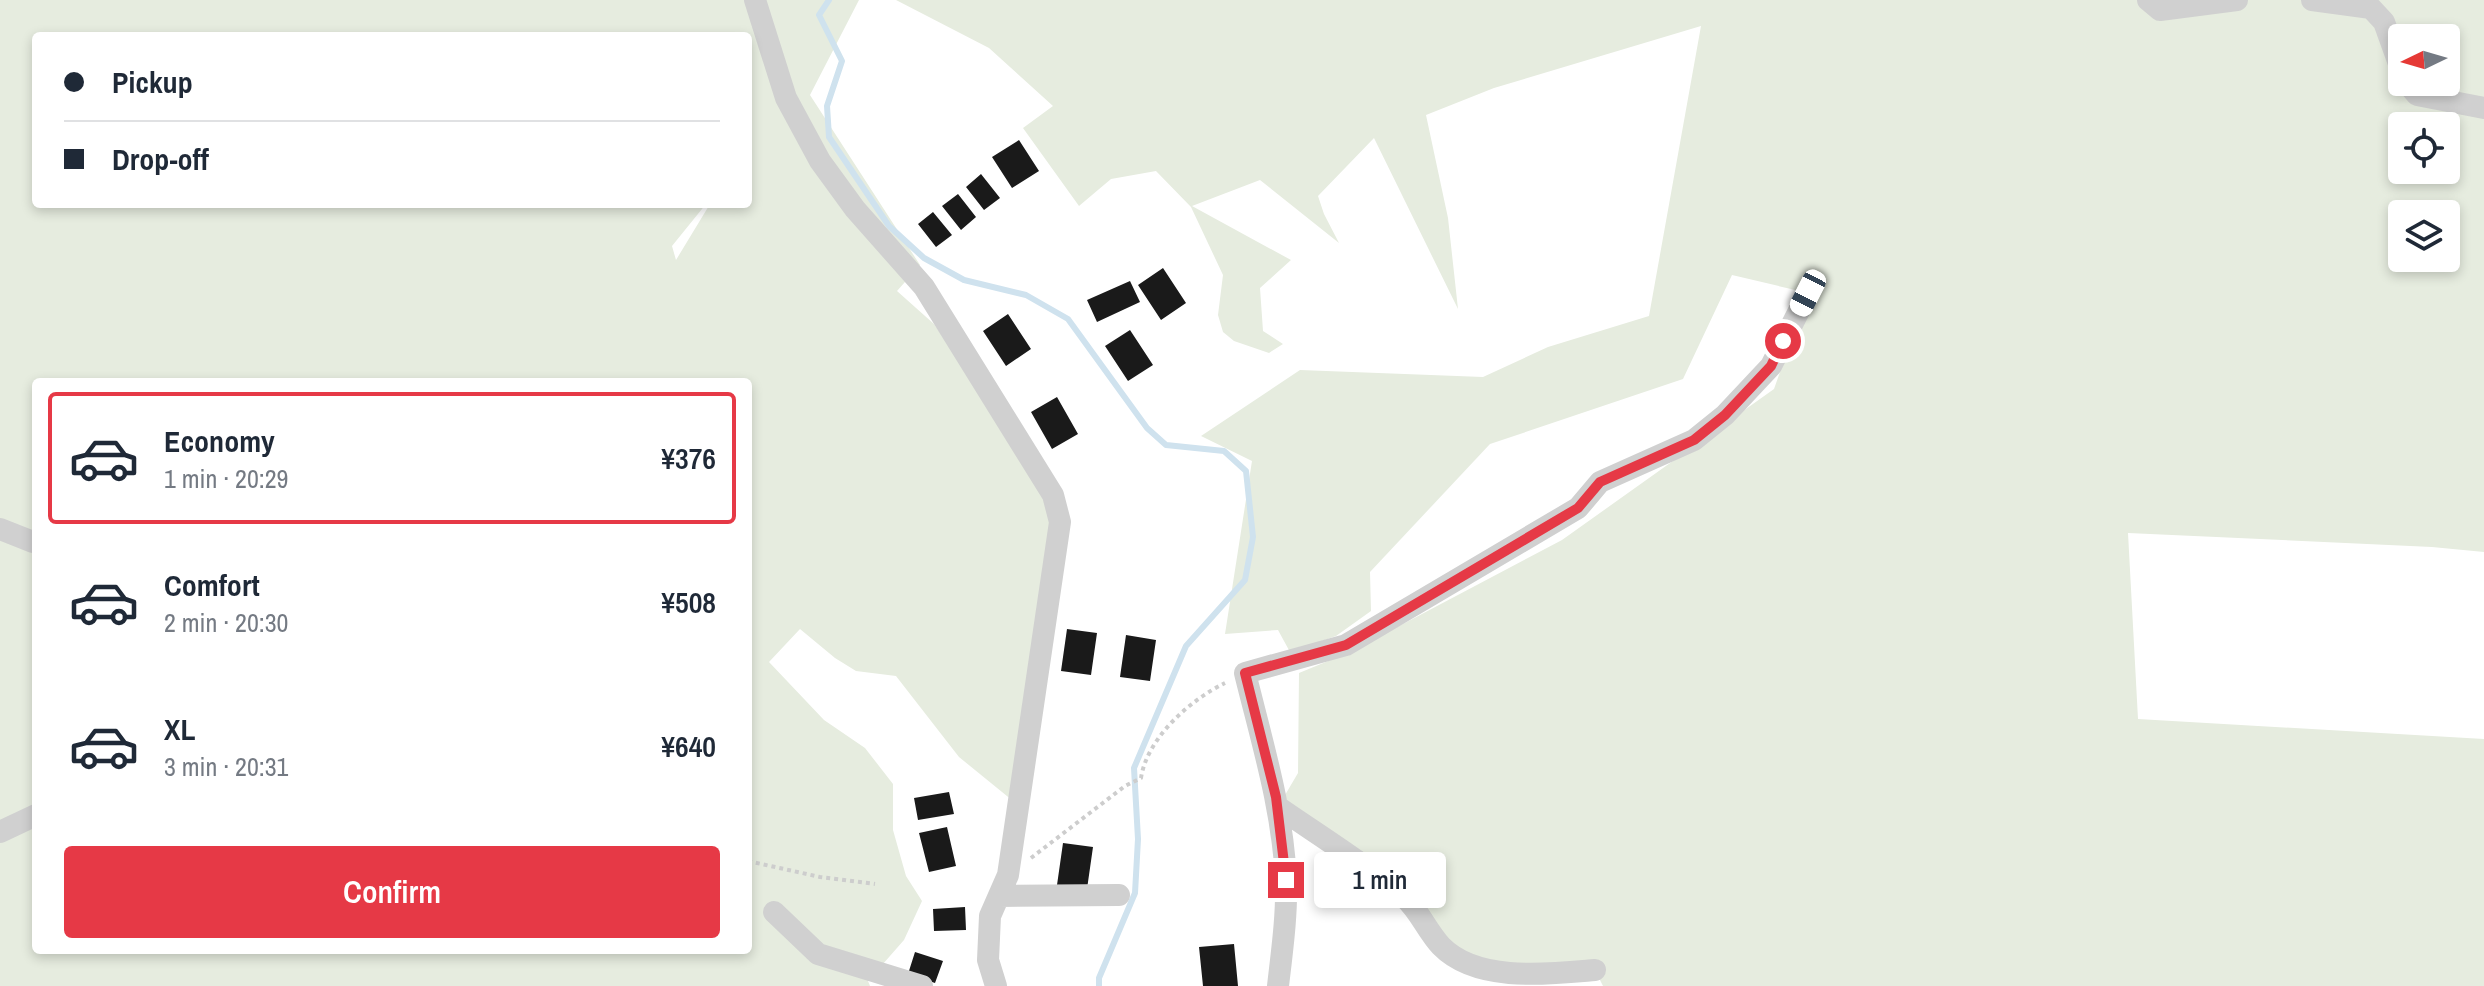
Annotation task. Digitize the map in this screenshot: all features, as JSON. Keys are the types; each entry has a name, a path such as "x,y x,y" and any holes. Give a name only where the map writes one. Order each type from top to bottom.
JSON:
{"street":[{"path":"755,0 786,98 820,161 855,209 924,287 1053,495 1060,522 1008,875 990,916 988,960 996,986"},
{"path":"2148,0 2160,10 2237,0"},
{"path":"2312,0 2364,3 2384,22 2388,33"},
{"path":"2422,96 2484,108"},
{"path":"1278,986 1286,880 1278,807 1245,673 1346,645 1578,508 1600,482 1694,440 1725,415 1771,366 1808,293"},
{"path":"0,529 32,542"},
{"path":"1278,807 1372,871 1407,900 1442,947 1461,962 1493,971 1535,975 1595,970"},
{"path":"0,832 32,817"},
{"path":"999,896 1119,895"},
{"path":"774,912 818,954 922,986"}],"path":[{"path":"1008,875 1125,786 1141,778 1150,752 1183,710 1205,693 1245,673"},
{"path":"752,862 820,877 875,884"}],"shaded area":[{"path":"0,0 859,0 810,95 920,265 897,291 934,324 1053,495 1018,805 959,757 896,676 856,671 800,629 769,662 824,720 865,748 893,784 893,830 906,876 922,901 904,940 868,981 870,986 0,986"},
{"path":"896,0 2484,0 2484,552 2128,533 2138,719 2484,739 2484,986 1603,986 1595,970 1483,968 1278,807 1298,773 1299,673 1350,652 1562,540 1774,389 1808,293 1732,275 1683,379 1490,444 1370,572 1371,611 1336,636 1290,652 1278,630 1225,634 1252,461 1201,436 1300,370 1483,377 1548,347 1649,316 1701,26 1494,88 1426,115 1448,218 1458,309 1374,138 1318,196 1339,243 1260,180 1192,206 1291,260 1260,288 1263,331 1283,344 1269,353 1234,341 1223,332 1218,315 1223,275 1191,207 1156,171 1111,179 1079,206 1023,128 1053,106 989,48"}],"building":[{"path":"1019,140 1039,171 1012,188 992,157"},
{"path":"981,174 1000,198 984,210 966,187"},
{"path":"958,194 976,217 961,230 942,206"},
{"path":"933,212 952,235 936,247 918,224"},
{"path":"1163,268 1186,303 1161,320 1138,285"},
{"path":"1130,281 1140,302 1097,322 1087,300"},
{"path":"1008,314 1031,349 1006,366 983,331"},
{"path":"1130,330 1153,365 1128,381 1105,346"},
{"path":"1057,397 1078,434 1052,449 1031,412"},
{"path":"1067,629 1097,633 1091,675 1061,671"},
{"path":"1126,635 1156,640 1150,681 1120,677"},
{"path":"949,792 954,814 918,820 914,798"},
{"path":"947,827 956,866 929,872 919,833"},
{"path":"1063,843 1093,847 1087,889 1057,885"},
{"path":"965,907 966,930 934,931 933,909"},
{"path":"1234,944 1238,986 1203,986 1199,947"},
{"path":"915,952 943,961 935,983 908,974"}],"waterway":[{"path":"829,0 819,15 842,61 827,106 829,137 889,226 924,258 964,280 1026,295 1068,319 1147,428 1166,445 1224,451 1246,471 1253,537 1245,580 1186,646 1134,768 1138,839 1135,893 1099,978 1099,986"}],"route":[{"path":"1286,880 1276,797 1245,673 1346,645 1578,508 1600,482 1694,440 1725,415 1771,366 1783,341"}]}
